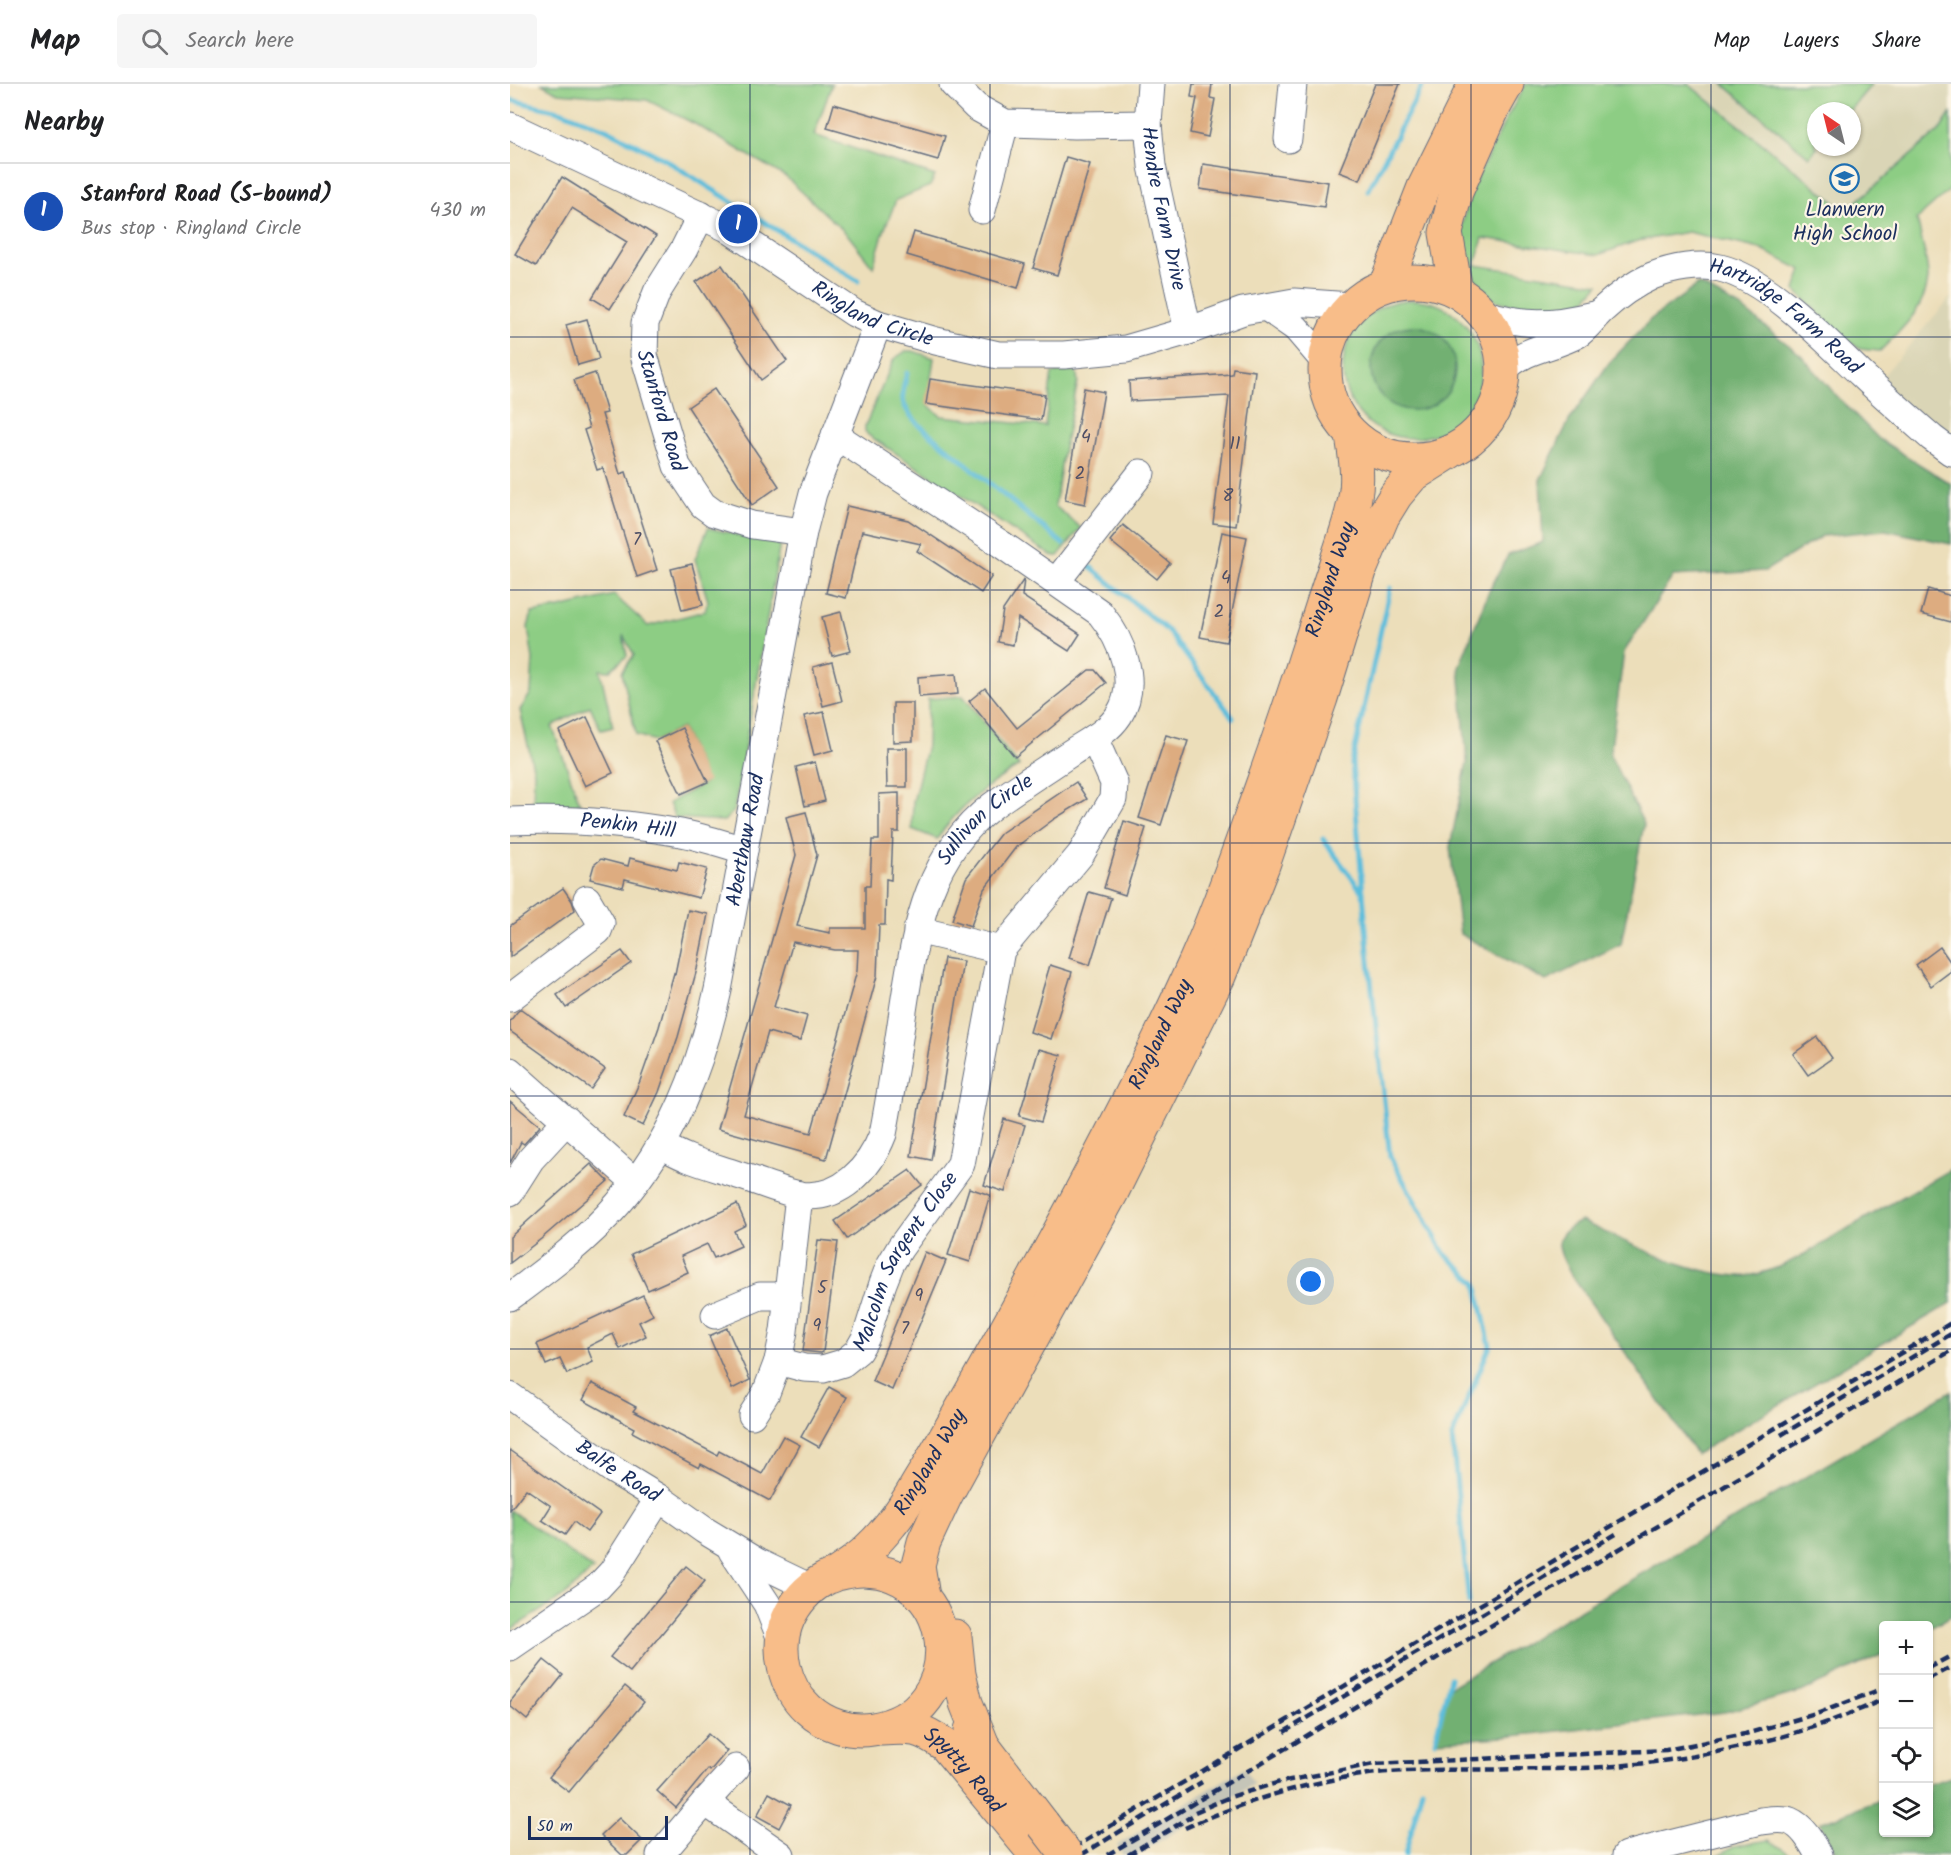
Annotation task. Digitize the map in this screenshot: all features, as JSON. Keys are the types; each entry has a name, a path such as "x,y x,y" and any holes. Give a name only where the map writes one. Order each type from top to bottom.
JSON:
{"main road":[{"path":"1386,284 1424,187 1475,84"},
{"path":"1456,290 1446,233 1456,192 1492,109 1507,84"},
{"name":"Ringland Way","path":"923,1597 918,1565 924,1542 946,1495 1112,1192 1219,976 1263,865 1322,698 1361,568 1383,516 1396,495 1412,477 1472,439 1489,419 1501,395 1504,369 1499,340 1485,314 1472,300 1456,290 1434,282 1410,280 1386,284 1368,293 1351,306 1338,322 1329,341 1325,362 1326,389 1336,414 1352,435 1374,450 1398,458 1425,459 1450,452"},
{"name":"Ringland Way","path":"824,1581 873,1546 897,1518 1025,1294 1124,1110 1196,959 1236,860 1296,688 1344,537 1355,498 1357,470 1352,435"},
{"name":"Ringland Way","path":"984,1748 966,1703 959,1674 953,1624 946,1602 939,1590 934,1559 943,1535 991,1449 991,1412"},
{"name":"Balfe Road","path":"860,1569 884,1572 905,1582 923,1597 937,1620 943,1646 940,1673 930,1695 913,1713 893,1725 869,1730 846,1729 824,1721 805,1707 791,1687 783,1665 782,1642 787,1622 797,1603 824,1581 860,1569"},
{"name":"Spytty Road","path":"940,1673 958,1710 984,1748 1033,1839"},
{"name":"Spytty Road","path":"869,1730 909,1727 926,1732 945,1745 1033,1839 1067,1855"}],"street":[{"path":"953,84 976,107 1005,123 1148,124"},
{"name":"Hendre Farm Drive","path":"1150,84 1148,124 1152,166 1188,331"},
{"path":"1288,139 1293,84"},
{"path":"982,210 1005,123"},
{"name":"Ringland Circle","path":"510,126 727,228 854,313 878,324 936,341 998,354 1064,355 1126,349 1188,331 1243,311 1294,302 1351,306"},
{"name":"Stanford Road","path":"701,215 684,249 657,292 645,323 644,355 677,466 703,505 714,513 752,525 803,532"},
{"name":"Hartridge Farm Road","path":"1504,369 1536,349 1556,344 1580,333 1627,289 1654,275 1690,266 1719,268 1751,280 1788,307 1932,438 1951,452"},
{"path":"1266,307 1296,328 1325,362"},
{"name":"Hartridge Farm Road","path":"1485,314 1507,321 1538,323 1561,323 1598,314"},
{"name":"Aberthaw Road","path":"510,1297 556,1261 619,1203 662,1144 688,1090 705,1041 717,990 803,532 813,493 878,324"},
{"name":"Sullivan Circle","path":"662,1144 683,1157 799,1195 823,1195 846,1185 867,1165 879,1144 886,1118 917,930 924,904 936,875 963,831 992,806 1113,723 1124,702 1127,678 1125,660 1120,642 1100,613 835,435"},
{"path":"1056,582 1142,473"},
{"name":"Malcolm Sargent Close","path":"778,1361 804,1368 823,1369 843,1363 858,1351 867,1337 890,1265 961,1164 1001,950 1081,854 1113,799 1114,783 1094,738"},
{"name":"Penkin Hill","path":"510,821 605,823 682,834 744,850"},
{"path":"510,998 598,931 601,923 587,899"},
{"path":"917,930 1001,950"},
{"path":"510,1071 635,1182"},
{"path":"510,1192 531,1159 567,1120"},
{"path":"752,1415 766,1393 778,1361 799,1195"},
{"path":"715,1315 760,1296 788,1296"},
{"name":"Balfe Road","path":"510,1396 612,1470 659,1498 728,1545 824,1581"},
{"path":"510,1647 598,1587 612,1572 659,1498"},
{"name":"Balfe Road","path":"728,1545 767,1604 782,1642"},
{"path":"660,1855 736,1768"},
{"path":"705,1802 781,1855"},
{"path":"1626,1855 1761,1821 1798,1816 1819,1855"}],"shaded area":[{"name":"Llanwern High School","path":"1688,84 1951,84 1951,113 1940,130 1846,211"},
{"path":"1951,297 1951,452 1874,386"},
{"path":"1244,1768 1254,1784 1137,1855 1123,1855 1117,1845"}],"green space":[{"path":"542,84 832,84 814,135 935,176 930,186 896,200 873,267 848,235 786,177 695,124 647,100 558,93"},
{"path":"1526,84 1688,84 1846,211 1940,130 1951,113 1951,189 1917,219 1926,258 1928,279 1917,310 1880,351 1860,349 1842,336 1795,290 1802,270 1760,249 1688,232 1637,241 1598,255 1483,238 1475,265 1599,284 1584,301 1552,309 1525,308 1494,300 1462,267 1462,226 1470,193"},
{"path":"1723,84 1872,84 1857,102 1807,102 1807,155"},
{"path":"1699,284 1742,308 1801,355 1879,439 1951,484 1951,544 1885,530 1822,536 1765,571 1673,576 1624,652 1610,755 1644,824 1621,944 1546,981 1460,934 1450,847 1467,762 1459,667 1488,593 1508,555 1543,542 1540,480 1569,421 1609,363 1651,319"},
{"path":"1412,300 1438,305 1461,320 1476,343 1481,369 1476,395 1461,418 1438,433 1412,438 1386,433 1363,418 1348,395 1343,369 1348,343 1363,320 1386,305"},
{"path":"1413,326 1429,329 1443,338 1452,352 1455,368 1452,384 1443,398 1429,407 1413,410 1397,407 1383,398 1374,384 1371,368 1374,352 1383,338 1397,329"},
{"path":"906,351 934,358 927,404 941,416 1045,426 1052,373 1076,371 1078,381 1055,506 1081,528 1058,556 1052,556 865,431 865,426 894,359"},
{"path":"708,528 780,544 734,811 724,821 675,818 669,803 707,782 682,728 655,741 636,735 622,672 634,655 623,635 627,656 609,671 600,670 613,727 601,730 590,706 552,726 580,804 533,807 534,772 520,710 531,693 533,659 528,627 532,613 614,595 648,626 705,611 708,601 695,559"},
{"path":"963,696 1019,766 974,798 954,817 937,839 912,829 913,802 927,745 928,699"},
{"path":"1951,1169 1951,1303 1696,1454 1570,1273 1560,1249 1560,1237 1571,1226 1581,1221 1638,1248 1679,1264 1720,1274 1753,1275 1798,1258"},
{"path":"1951,1391 1951,1616 1933,1627 1933,1621 1879,1621 1879,1656 1801,1692 1725,1712 1504,1737 1435,1741 1448,1688"},
{"path":"510,1510 593,1569 564,1596 510,1630"},
{"path":"1951,1777 1951,1855 1837,1855 1820,1823 1879,1801 1879,1837 1933,1837 1933,1783"},
{"path":"1769,1840 1791,1855 1719,1855 1734,1846"}],"building":[{"path":"1193,84 1212,84 1210,98 1215,99 1208,137 1190,133 1197,98 1191,97"},
{"path":"1375,84 1400,84 1360,180 1339,172"},
{"path":"834,104 945,136 938,160 827,128"},
{"path":"1066,157 1090,164 1057,275 1033,268"},
{"path":"1203,164 1328,182 1324,207 1200,189"},
{"path":"562,177 656,236 610,309 592,298 627,242 572,208 536,266 515,254"},
{"path":"914,232 1025,264 1018,288 907,255"},
{"path":"722,265 787,361 761,380 696,282"},
{"path":"587,319 599,359 578,365 566,325"},
{"path":"1233,368 1255,371 1236,526 1213,523 1229,396 1130,401 1129,381 1232,374"},
{"path":"595,373 607,413 602,414 620,474 626,472 657,570 637,577 603,468 597,470 584,430 589,428 574,380"},
{"path":"930,379 1045,395 1041,420 926,404"},
{"path":"1084,388 1104,392 1085,504 1065,500"},
{"path":"714,389 779,486 752,505 688,407"},
{"path":"847,506 908,520 992,576 981,593 917,551 921,544 862,531 846,598 826,593"},
{"path":"1123,525 1170,563 1157,579 1110,541"},
{"path":"1222,532 1247,537 1226,642 1200,637"},
{"path":"692,564 703,605 682,610 671,569"},
{"path":"1024,579 1022,596 1080,634 1069,651 1018,618 1013,645 998,642 1003,610"},
{"path":"1928,589 1951,596 1951,622 1921,614"},
{"path":"841,612 851,651 832,656 822,617"},
{"path":"832,662 842,701 823,706 813,667"},
{"path":"1089,670 1095,670 1106,683 1015,757 969,701 985,688 1017,728"},
{"path":"956,674 958,694 919,697 918,677"},
{"path":"893,703 913,703 913,741 893,742"},
{"path":"824,712 833,750 814,755 804,716"},
{"path":"587,717 613,773 585,786 559,731"},
{"path":"682,728 708,782 681,794 655,741"},
{"path":"1166,735 1188,741 1161,825 1139,818"},
{"path":"886,748 907,748 907,787 887,787"},
{"path":"815,762 825,801 805,806 796,767"},
{"path":"1076,782 1087,799 1054,819 1016,847 984,889 971,926 952,920 966,878 1001,833"},
{"path":"899,793 899,832 893,832 891,880 886,879 885,925 879,925 877,976 826,1159 718,1129 796,855 786,817 806,812 817,855 797,926 830,933 830,928 865,928 865,886 870,886 872,840 879,840 879,794","holes":["793,942 835,950 858,950 857,971 811,1133 744,1115 768,1032 800,1041 807,1016 774,1007"]},
{"path":"1124,821 1146,828 1125,895 1104,888"},
{"path":"630,858 677,870 679,862 707,869 699,898 625,879 623,887 590,879 594,865 601,859 628,866"},
{"path":"563,888 575,910 510,957 510,926"},
{"path":"1089,892 1111,898 1090,965 1069,958"},
{"path":"688,910 708,914 697,969 678,1037 659,1092 643,1126 624,1117 640,1081 659,1027 675,974"},
{"path":"1940,947 1951,963 1951,971 1931,986 1916,965"},
{"path":"622,951 631,963 566,1008 557,995"},
{"path":"944,958 963,961 931,1160 911,1156"},
{"path":"1050,965 1072,972 1051,1039 1030,1032"},
{"path":"521,1009 605,1069 591,1089 510,1031 510,1021"},
{"path":"1817,1037 1832,1058 1808,1075 1793,1054"},
{"path":"1039,1049 1061,1055 1041,1122 1019,1116"},
{"path":"510,1101 540,1126 524,1144 521,1142 510,1163"},
{"path":"1004,1119 1025,1125 1005,1192 984,1185"},
{"path":"591,1164 608,1181 510,1263 510,1237"},
{"path":"910,1170 922,1185 847,1239 835,1221"},
{"path":"969,1188 990,1195 970,1262 948,1255"},
{"path":"737,1204 746,1225 734,1231 741,1246 714,1258 707,1244 681,1256 688,1272 648,1290 631,1254"},
{"path":"818,1240 838,1242 823,1352 821,1353 803,1351"},
{"path":"925,1252 946,1261 892,1390 872,1381"},
{"path":"643,1295 653,1315 639,1322 646,1336 620,1349 613,1334 587,1347 593,1362 567,1374 560,1359 546,1365 537,1344"},
{"path":"727,1328 750,1380 732,1389 709,1336"},
{"path":"592,1383 636,1407 633,1411 717,1455 719,1451 762,1474 783,1436 800,1445 770,1501 701,1464 699,1468 632,1432 634,1428 583,1400"},
{"path":"829,1387 847,1397 819,1447 801,1437"},
{"path":"510,1450 600,1514 587,1532 574,1522 565,1535 542,1520 551,1506 526,1489 510,1510"},
{"path":"686,1566 705,1581 630,1672 610,1657"},
{"path":"544,1660 563,1675 527,1720 510,1706 510,1702"},
{"path":"625,1686 644,1702 569,1792 549,1777"},
{"path":"708,1734 727,1751 710,1771 708,1769 676,1808 657,1791"},
{"path":"769,1793 791,1805 779,1828 757,1816"},
{"path":"619,1818 642,1840 627,1855 622,1855 601,1835"}],"waterway":[{"path":"1368,191 1423,84"},
{"path":"511,100 563,112 606,129 664,159 858,281"},
{"path":"907,373 903,402 919,425 1063,544"},
{"path":"1089,566 1168,631 1233,718"},
{"path":"1390,588 1352,763 1368,952 1390,1157 1444,1253 1476,1283 1490,1346 1452,1437 1469,1603"},
{"path":"1323,839 1363,893"},
{"path":"1435,1741 1450,1678"},
{"path":"1405,1855 1422,1789"}],"railway":[{"path":"1062,1855 1951,1323"},
{"path":"1781,1435 1951,1334"},
{"path":"1107,1855 1951,1351"},
{"path":"1284,1732 1616,1534"},
{"path":"1933,1665 1951,1656"},
{"path":"1933,1676 1951,1667"},
{"path":"1195,1812 1230,1797 1280,1782 1374,1764 1666,1750 1745,1734 1819,1713 1879,1690"},
{"path":"1185,1828 1233,1808 1285,1791 1364,1775 1389,1772 1616,1766 1719,1752 1820,1725 1879,1701"},
{"path":"1081,1855 1202,1782"},
{"path":"1128,1855 1192,1816"}],"place":[{"name":"Llanwern High School","path":"1845,179"},
{"name":"Stanford Road (S-bound)","path":"738,224"}]}
